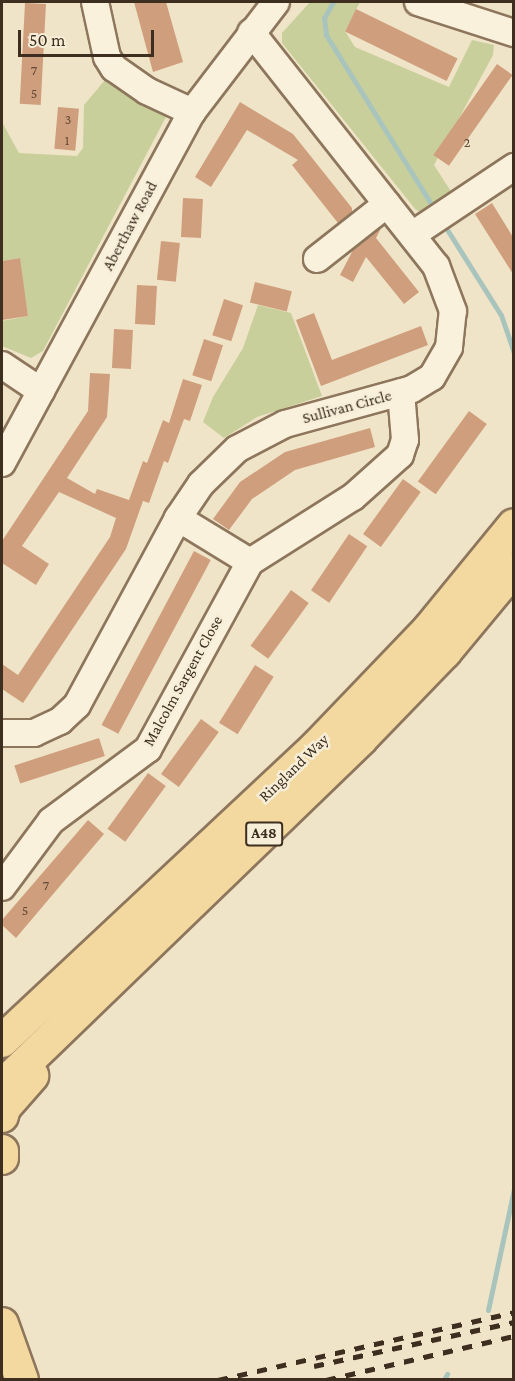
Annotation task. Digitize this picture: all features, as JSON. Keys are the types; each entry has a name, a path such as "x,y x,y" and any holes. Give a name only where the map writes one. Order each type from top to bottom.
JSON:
{"main road":[{"name":"Ringland Way","path":"2,1041 316,747 429,629 513,525"},
{"name":"Ringland Way","path":"2,1086 361,739 445,652 513,569"},
{"name":"Ringland Way","path":"2,1116 19,1088 90,1023 101,988"},
{"path":"2,1151 2,1158"},
{"path":"2,1324 22,1380"}],"street":[{"path":"95,2 107,57 114,68 147,91 192,112"},
{"name":"Aberthaw Road","path":"2,463 192,112 276,2"},
{"path":"418,2 513,33"},
{"name":"Sullivan Circle","path":"2,733 34,733 60,721 77,705 178,518 212,472 250,440 291,422 401,392 422,384 439,368 453,330 453,311 443,278 412,235 251,32"},
{"path":"412,235 513,168"},
{"path":"317,259 387,204"},
{"path":"2,365 41,391"},
{"name":"Malcolm Sargent Close","path":"2,887 51,821 148,749 250,562 353,497 394,462 405,441 401,392"},
{"path":"178,518 250,562"}],"green space":[{"path":"310,2 360,2 345,31 355,47 449,87 472,40 494,45 493,55 434,165 452,193 421,212 416,210 282,43 282,33"},
{"path":"105,80 166,117 43,351 31,358 2,346 2,321 28,316 19,258 2,261 2,122 19,153 77,156 83,148 84,105"},
{"path":"258,305 291,313 322,396 257,417 224,438 203,422 213,397 243,348"}],"building":[{"path":"134,2 166,2 183,62 153,72"},
{"path":"25,3 46,4 41,105 20,104"},
{"path":"356,9 458,59 447,81 345,31"},
{"path":"497,64 513,75 449,166 433,155"},
{"path":"240,102 293,134 352,208 352,213 338,223 292,165 298,160 247,130 211,187 195,177"},
{"path":"58,107 79,109 75,151 54,149"},
{"path":"183,198 203,199 201,238 181,237"},
{"path":"492,203 513,237 513,274 475,214"},
{"path":"381,228 376,238 419,292 404,304 366,257 353,282 340,275 353,250"},
{"path":"161,241 180,243 176,282 157,280"},
{"path":"20,258 28,316 2,320 2,261"},
{"path":"255,282 292,291 287,312 250,302"},
{"path":"137,285 157,286 155,325 135,324"},
{"path":"224,299 243,305 231,341 212,335"},
{"path":"314,313 332,360 421,326 428,345 321,386 296,320"},
{"path":"114,329 133,330 131,369 112,368"},
{"path":"204,339 223,345 211,381 192,375"},
{"path":"90,373 110,374 107,417 67,478 95,494 97,489 129,500 143,461 147,463 163,420 169,423 183,379 202,385 190,421 184,419 168,463 164,461 149,503 143,501 126,549 23,703 2,689 2,664 18,675 110,537 116,518 59,492 22,546 49,564 36,585 2,563 2,541 88,411"},
{"path":"469,411 487,424 436,494 418,481"},
{"path":"370,428 375,447 295,470 252,499 229,530 213,519 240,482 285,452"},
{"path":"403,479 421,492 381,547 363,534"},
{"path":"349,534 367,546 329,603 311,590"},
{"path":"194,551 211,560 118,734 102,725"},
{"path":"291,590 309,603 268,659 250,646"},
{"path":"255,665 274,677 238,734 219,723"},
{"path":"201,719 219,732 179,787 161,774"},
{"path":"99,738 105,756 20,784 14,766"},
{"path":"148,773 166,786 125,842 107,829"},
{"path":"88,820 104,834 16,938 2,925 2,920"}],"waterway":[{"path":"333,2 324,18 326,35 430,202"},
{"path":"448,231 501,315 514,352"},
{"path":"488,1310 514,1189"},
{"path":"444,1380 447,1374"}],"railway":[{"path":"218,1380 514,1312"},
{"path":"314,1366 514,1322"},
{"path":"326,1380 514,1336"}]}
